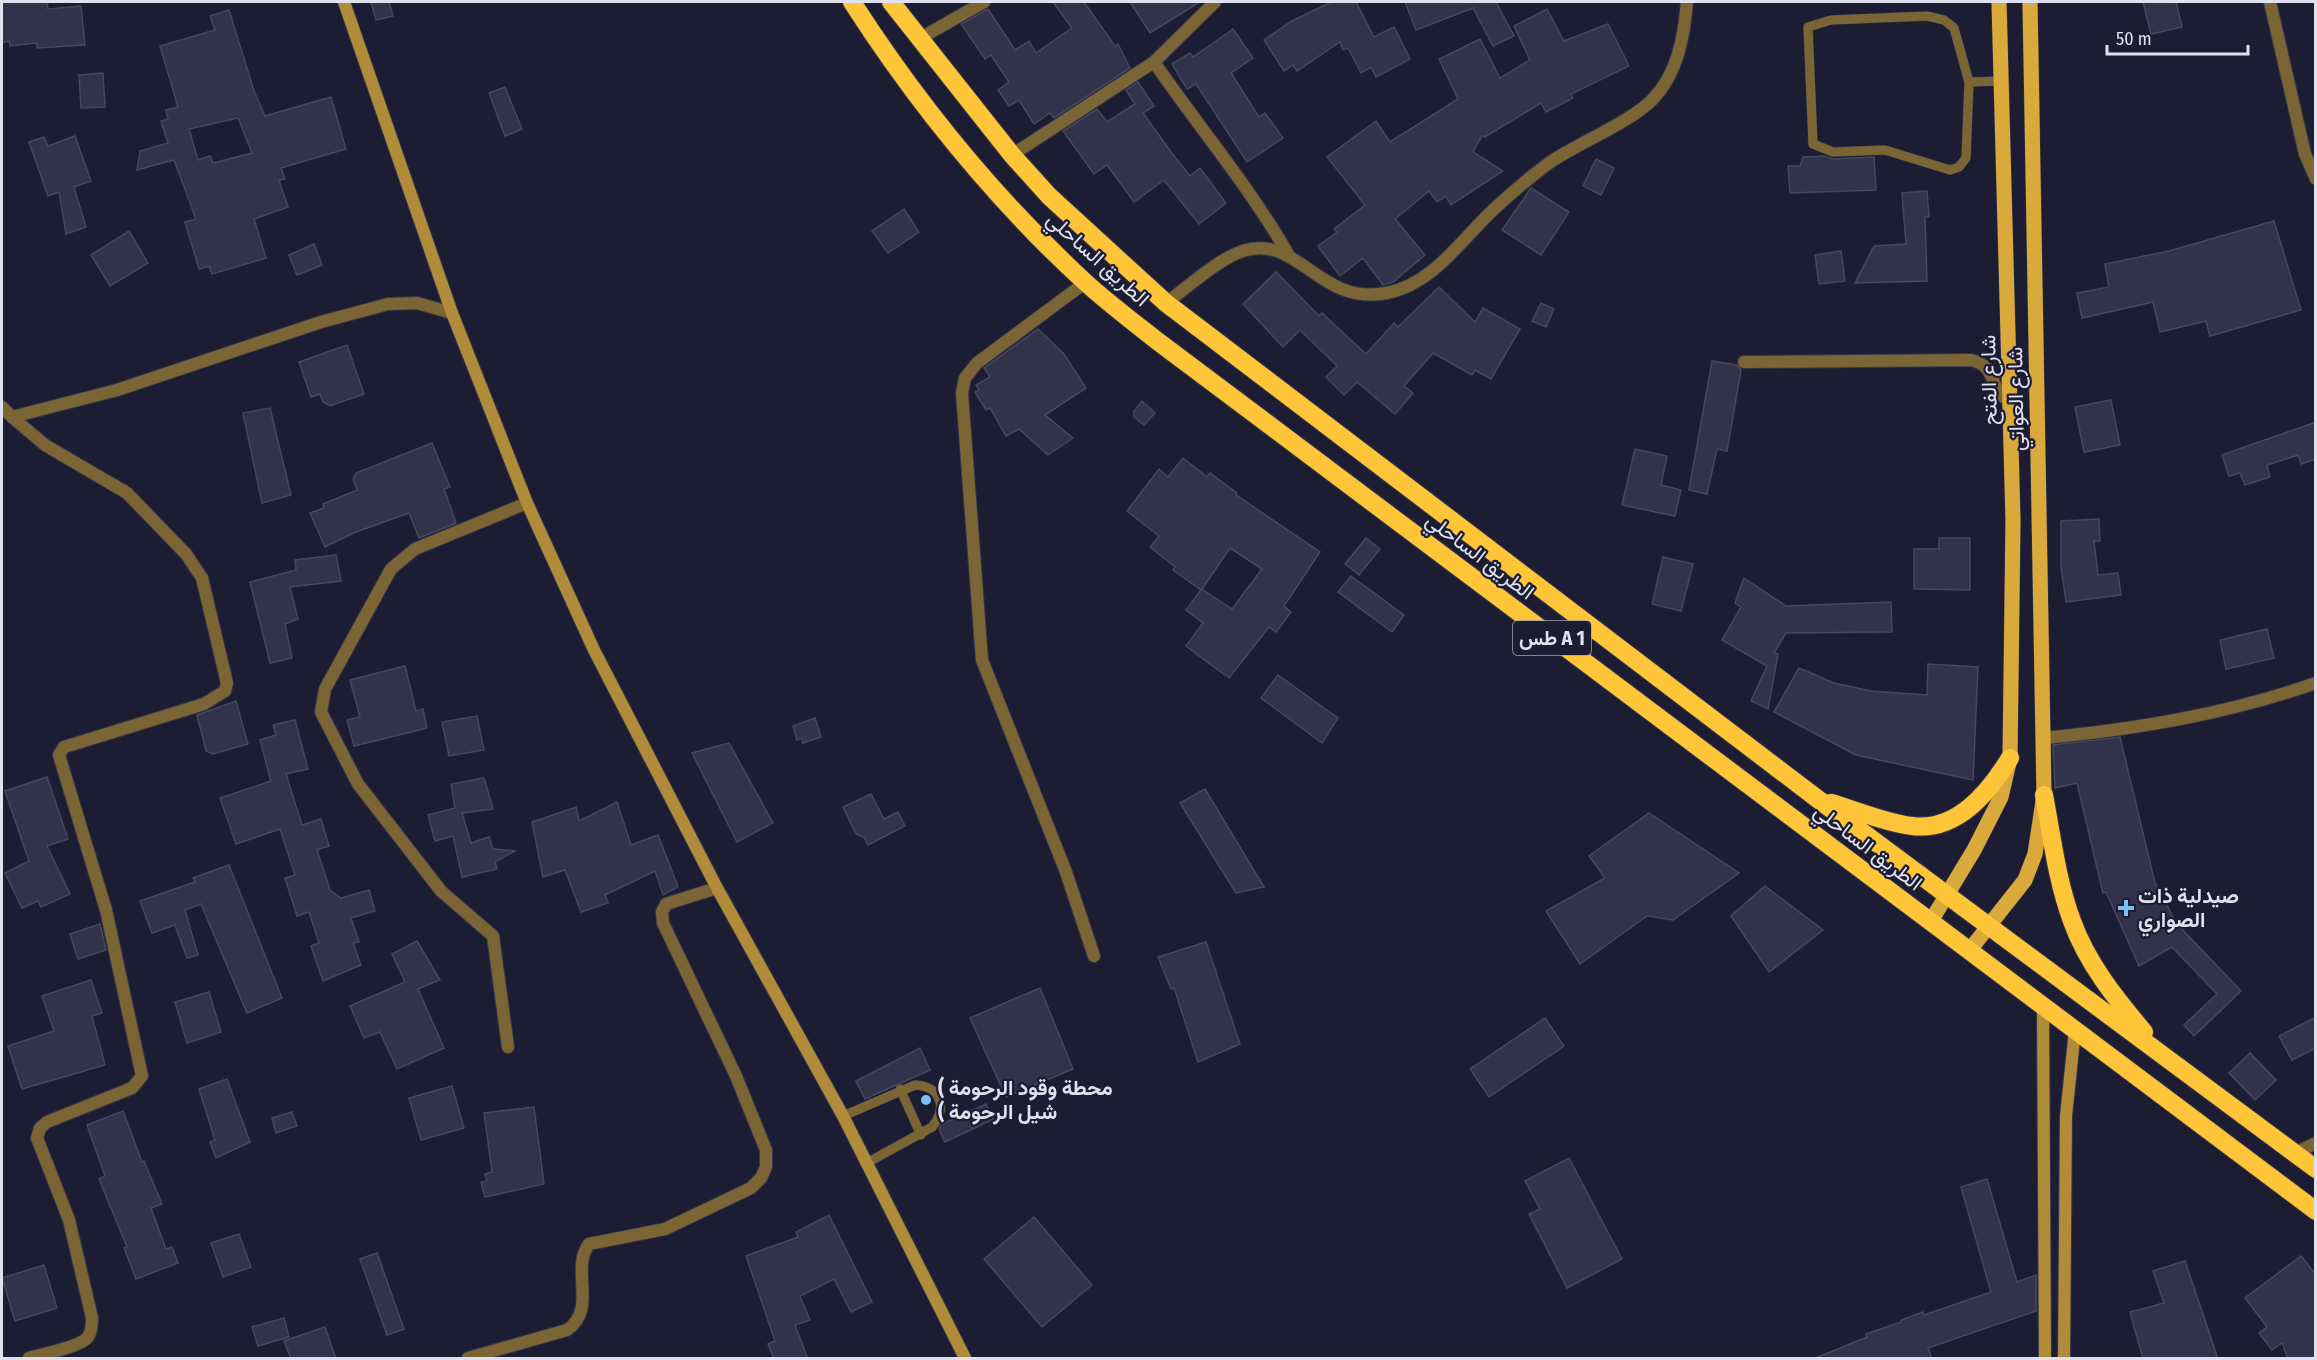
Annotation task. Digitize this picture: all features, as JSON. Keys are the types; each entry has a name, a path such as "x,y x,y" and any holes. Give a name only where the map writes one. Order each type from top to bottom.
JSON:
{"highway":[{"name":"الطريق الساحلي","path":"852,2 954,142 1015,212 1086,282 1174,354 2316,1211"},
{"name":"الطريق الساحلي","path":"891,2 1012,155 1049,196 1166,303 1819,800 2316,1169"},
{"path":"1819,800 1912,826 1935,825 1956,818 1972,806 1999,776 2010,758"},
{"path":"2044,795 2061,884 2072,922 2093,964 2119,1002 2164,1057"}],"main road":[{"name":"شارع الفتح","path":"1931,921 2001,797 2010,758 2013,520 1999,2"},
{"name":"شارع العواتي","path":"1969,951 2025,880 2035,854 2044,795 2030,2"},
{"path":"2005,176 2032,173"}],"street":[{"path":"344,2 453,314 527,503 594,650 717,888 843,1116 865,1164 965,1359"},
{"path":"919,39 984,2"},
{"path":"1012,155 1154,62 1215,2"},
{"path":"1166,303 1226,260 1245,250 1270,248 1288,254 1329,285 1355,294 1387,293 1413,285 1435,270 1494,209 1547,165 1653,99 1669,77 1681,47 1687,2"},
{"path":"2270,2 2305,154 2316,179"},
{"path":"1154,62 1199,127 1264,212 1288,254"},
{"path":"1086,282 977,363 965,378 962,393 982,660 1066,872 1094,956"},
{"path":"12,417 117,390 321,322 380,306 417,303 453,314"},
{"path":"1744,362 1971,360 1983,363 1991,370 1999,394 2010,401"},
{"path":"2,407 45,445 127,493 186,554 202,578 227,683 225,691 204,704 74,744 61,750 59,755 106,910 142,1076 132,1088 47,1122 40,1128 37,1138 69,1220 92,1318 92,1328 88,1338 79,1343 29,1359"},
{"path":"508,1047 493,936 441,891 357,784 321,712 325,689 391,569 415,549 527,503"},
{"path":"2044,738 2155,725 2270,699 2316,683"},
{"path":"468,1359 567,1330 575,1324 582,1310 583,1255 589,1244 665,1229 751,1188 761,1178 766,1167 766,1150 736,1076 663,923 662,912 666,904 717,888"},
{"path":"2043,1007 2045,1359"},
{"path":"2064,1359 2066,1116 2075,1030"},
{"path":"2295,1153 2316,1143"}],"lane":[{"path":"1927,16 1944,20 1954,28 1969,82 1966,158 1959,167 1950,170 1885,150 1833,152 1813,144 1808,27 1831,20 1927,16"},
{"path":"1969,82 2002,81"},
{"path":"843,1116 900,1089 924,1085 938,1098 942,1110 939,1118 921,1135 865,1164"},
{"path":"900,1089 921,1135"}],"building":[{"path":"2,2 47,2 48,9 81,6 85,45 37,48 37,43 10,46 9,41 2,43"},
{"path":"371,2 389,2 393,16 376,20"},
{"path":"1053,2 1084,2 1115,46 1118,44 1130,68 1054,118 1050,113 1034,124 1019,100 1009,106 998,90 1009,82 991,55 985,59 961,24 988,9 1015,50 1029,41 1036,53 1072,28"},
{"path":"1130,2 1200,2 1150,33"},
{"path":"1331,2 1356,2 1374,37 1394,27 1410,59 1376,77 1371,67 1361,73 1348,48 1343,50 1340,42 1297,71 1293,65 1284,71 1264,40 1292,21"},
{"path":"1405,2 1496,2 1514,36 1493,46 1473,8 1416,30"},
{"path":"2143,2 2176,2 2182,27 2151,34"},
{"path":"1547,9 1564,41 1608,24 1629,66 1571,94 1573,98 1546,112 1541,103 1485,137 1482,136 1473,152 1503,171 1451,205 1446,196 1437,202 1429,191 1395,219 1425,255 1393,282 1383,285 1363,258 1340,276 1318,246 1337,232 1334,229 1365,205 1327,157 1376,121 1390,142 1458,99 1439,59 1480,39 1500,78 1530,60 1514,26"},
{"path":"229,10 254,91 265,116 331,97 346,149 281,168 285,179 279,180 288,207 254,219 266,258 212,274 209,266 199,269 185,222 196,219 174,160 137,170 140,151 168,143 161,121 168,119 166,110 178,107 160,46 215,30 210,16","holes":["238,118 252,153 213,163 210,156 198,160 189,129"]},
{"path":"1233,29 1253,58 1231,73 1259,117 1265,113 1283,138 1247,162 1196,84 1187,89 1172,64 1190,53 1193,57"},
{"path":"103,73 105,107 81,108 79,75"},
{"path":"1138,82 1154,106 1143,113 1171,152 1190,176 1200,168 1226,203 1199,224 1164,180 1134,202 1107,165 1094,174 1063,131 1097,109 1107,122 1135,104 1126,90"},
{"path":"505,87 522,129 505,136 489,93"},
{"path":"75,136 91,181 74,187 86,227 66,234 59,192 48,196 29,142 44,137 48,146"},
{"path":"1824,156 1833,159 1874,157 1876,190 1790,193 1788,166 1800,166 1803,157"},
{"path":"1596,159 1614,168 1601,195 1583,186"},
{"path":"1531,188 1569,212 1541,255 1502,230"},
{"path":"1927,191 1929,217 1925,217 1927,281 1855,283 1874,246 1906,244 1902,193"},
{"path":"904,209 919,232 888,253 872,231"},
{"path":"2274,221 2301,310 2210,336 2206,321 2160,332 2153,302 2082,318 2077,293 2109,287 2105,264 2169,251"},
{"path":"129,231 148,263 110,286 91,255"},
{"path":"314,244 322,265 297,275 289,255"},
{"path":"1841,251 1845,281 1819,284 1815,255"},
{"path":"1276,272 1319,316 1322,313 1366,354 1394,323 1398,327 1439,287 1475,322 1483,308 1520,329 1491,379 1475,370 1472,375 1433,353 1404,386 1413,393 1395,414 1357,382 1344,395 1326,377 1337,366 1300,330 1283,347 1243,304"},
{"path":"1541,303 1554,309 1546,327 1532,321"},
{"path":"1038,329 1064,354 1086,388 1045,415 1073,438 1048,455 1019,429 1006,436 990,408 986,410 975,392 979,390 976,385 990,377 984,368"},
{"path":"347,345 364,394 330,406 323,402 320,394 311,397 299,362"},
{"path":"1712,361 1737,365 1741,370 1727,451 1717,449 1707,494 1689,490"},
{"path":"2111,400 2120,445 2084,452 2075,407"},
{"path":"1142,401 1155,413 1144,425 1134,417 1134,411"},
{"path":"270,408 291,495 262,503 243,413"},
{"path":"2316,422 2316,459 2301,464 2298,455 2267,465 2270,477 2245,485 2240,473 2229,476 2222,455"},
{"path":"432,443 450,487 444,489 456,523 419,538 409,513 356,532 325,547 310,513 324,508 323,504 357,490 353,479 356,473"},
{"path":"1635,449 1667,456 1661,485 1681,490 1675,516 1622,505"},
{"path":"1183,458 1207,477 1210,473 1237,493 1236,495 1320,552 1284,606 1291,612 1276,632 1269,627 1229,678 1186,646 1203,623 1186,610 1201,590 1173,570 1175,567 1150,547 1159,536 1127,511 1159,469 1168,477","holes":["1230,548 1262,569 1232,609 1202,589"]},
{"path":"2099,519 2100,541 2094,541 2098,575 2118,573 2121,595 2066,602 2061,567 2061,521"},
{"path":"1366,538 1380,549 1359,575 1345,564"},
{"path":"1939,538 1970,538 1970,590 1914,589 1914,549 1939,549"},
{"path":"336,555 341,581 290,587 298,619 285,624 292,658 270,663 250,582 296,570 295,560"},
{"path":"1663,557 1693,564 1681,611 1652,604"},
{"path":"1351,576 1404,615 1392,632 1338,592"},
{"path":"1744,578 1786,606 1891,602 1892,632 1786,633 1774,653 1778,654 1768,709 1751,701 1767,666 1722,640 1741,607 1735,603"},
{"path":"2267,629 2274,658 2226,669 2220,640"},
{"path":"1928,664 1978,667 1973,780 1856,755 1774,712 1799,668 1834,683 1871,691 1927,695"},
{"path":"405,666 416,711 423,709 427,728 354,746 347,720 360,717 350,680"},
{"path":"1278,675 1338,718 1322,743 1261,698"},
{"path":"236,701 248,744 213,754 206,751 197,715"},
{"path":"477,716 484,750 449,756 442,722"},
{"path":"815,718 821,737 803,743 802,738 797,740 793,726"},
{"path":"295,720 308,769 286,774 302,825 321,819 329,846 317,850 330,890 341,898 369,890 375,911 351,918 359,942 353,943 361,965 323,981 311,946 319,943 309,912 297,916 285,878 295,875 280,829 236,844 220,798 271,781 260,740 276,735 273,725"},
{"path":"2120,737 2155,883 2177,924 2241,991 2194,1036 2184,1025 2217,994 2172,947 2139,966 2106,892 2103,893 2077,783 2055,788 2053,745"},
{"path":"729,743 773,823 737,842 692,753"},
{"path":"47,777 68,839 47,846 70,894 41,907 38,901 22,908 5,873 29,861 5,791"},
{"path":"484,778 493,809 462,813 471,843 489,837 493,849 515,851 495,862 497,869 462,877 453,836 435,841 428,815 455,808 451,784"},
{"path":"1205,789 1264,887 1236,893 1180,803"},
{"path":"871,794 884,819 898,812 905,826 868,845 864,837 856,834 843,807"},
{"path":"617,802 631,845 658,835 678,887 663,895 655,871 605,895 608,903 581,912 565,870 543,877 532,822 576,807 579,821"},
{"path":"1649,813 1739,873 1673,920 1647,916 1580,964 1546,911 1605,878 1589,856"},
{"path":"229,865 282,998 247,1013 201,904 185,910 198,955 187,958 175,925 152,933 140,901 195,882 193,878"},
{"path":"1765,886 1823,930 1769,972 1731,916"},
{"path":"100,924 106,950 78,959 70,934"},
{"path":"417,941 440,980 418,989 444,1048 397,1069 380,1032 364,1038 350,1006 405,982 392,954"},
{"path":"1206,942 1240,1044 1198,1062 1174,988 1171,989 1158,957"},
{"path":"91,980 102,1013 92,1016 105,1065 22,1089 8,1046 54,1031 42,996"},
{"path":"1040,988 1073,1069 1006,1097 970,1018"},
{"path":"209,992 221,1032 187,1043 175,1002"},
{"path":"2316,1017 2316,1048 2292,1060 2279,1036"},
{"path":"1545,1018 1564,1046 1489,1097 1470,1069"},
{"path":"920,1048 930,1070 865,1099 856,1081"},
{"path":"2250,1053 2276,1080 2255,1100 2229,1073"},
{"path":"227,1079 250,1142 216,1158 210,1142 215,1140 199,1089"},
{"path":"452,1086 464,1128 421,1140 409,1098"},
{"path":"986,1104 994,1119 945,1142 939,1129 942,1124"},
{"path":"534,1107 544,1184 485,1197 481,1182 487,1181 485,1174 492,1172 484,1113"},
{"path":"123,1111 142,1162 144,1161 162,1204 151,1208 166,1249 172,1247 178,1263 136,1279 124,1248 127,1247 99,1179 105,1176 87,1125"},
{"path":"292,1112 297,1126 276,1133 272,1118"},
{"path":"1569,1158 1622,1259 1567,1288 1529,1214 1540,1209 1525,1181"},
{"path":"1987,1179 2017,1282 2036,1275 2036,1311 1928,1348 1932,1359 1813,1359 1867,1337 1866,1334 1901,1322 1901,1320 1923,1312 1924,1315 1991,1292 1961,1187"},
{"path":"829,1215 872,1302 851,1312 834,1279 800,1296 810,1320 795,1325 808,1359 774,1359 768,1344 775,1341 746,1256 798,1237 796,1232"},
{"path":"1034,1217 1092,1285 1042,1327 984,1259"},
{"path":"239,1234 251,1267 223,1277 211,1243"},
{"path":"377,1253 404,1329 387,1335 360,1259"},
{"path":"2301,1256 2316,1275 2316,1359 2288,1359 2282,1343 2272,1350 2259,1333 2267,1327 2245,1298"},
{"path":"2185,1261 2218,1359 2143,1359 2130,1312 2164,1303 2153,1271"},
{"path":"44,1265 57,1308 15,1321 2,1278"},
{"path":"284,1318 289,1337 258,1346 252,1327"},
{"path":"325,1327 336,1359 291,1359 284,1341"}],"place":[{"name":"صيدلية ذات الصواري","path":"2126,908"},
{"name":"( محطة وقود الرحومة ( شيل الرحومة","path":"926,1100"}]}
